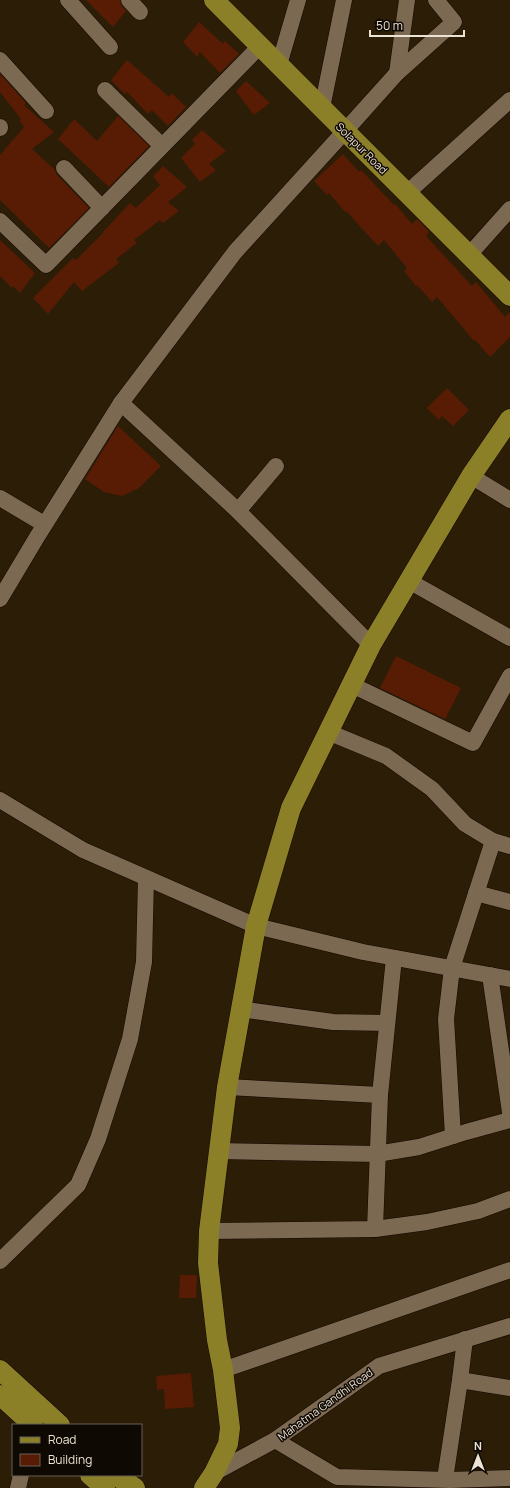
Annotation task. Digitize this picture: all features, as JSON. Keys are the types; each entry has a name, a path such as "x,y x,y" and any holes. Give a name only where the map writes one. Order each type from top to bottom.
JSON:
{"main road":[{"name":"Solapur Road","path":"214,0 510,296"},
{"path":"209,1481 228,1444 230,1428 223,1370 217,1340 208,1263 209,1231 227,1087 256,926 291,808 371,645 471,476 510,418"},
{"path":"0,1370 59,1424"},
{"path":"0,1395 32,1424"},
{"path":"91,1476 106,1488"},
{"path":"117,1476 135,1488"}],"street":[{"path":"68,0 110,47"},
{"path":"279,65 298,0"},
{"path":"322,108 344,0"},
{"path":"396,73 407,0"},
{"path":"0,599 44,524 120,403 235,252 396,73 454,22 436,0"},
{"path":"0,221 46,265 260,46"},
{"path":"0,60 46,111"},
{"path":"105,90 162,146"},
{"path":"407,193 510,101"},
{"path":"64,168 102,208"},
{"path":"469,255 510,209"},
{"path":"120,403 238,511 371,645"},
{"path":"238,511 276,466"},
{"path":"471,476 510,500"},
{"path":"0,498 44,524"},
{"path":"409,581 510,638"},
{"path":"352,685 473,743 510,676"},
{"path":"328,732 386,756 432,789 465,824 493,841 510,846"},
{"path":"0,802 83,850 256,926 363,952 510,979"},
{"path":"454,1136 446,1019 452,968 493,841"},
{"path":"0,1261 78,1185 98,1139 130,1040 144,962 146,878"},
{"path":"476,893 510,902"},
{"path":"375,1229 380,1095 394,958"},
{"path":"490,975 504,1027 510,1112"},
{"path":"240,1009 333,1022 387,1023"},
{"path":"227,1087 380,1095"},
{"path":"218,1151 377,1154 419,1148 510,1120"},
{"path":"209,1231 375,1229 427,1222 478,1211 510,1199"},
{"path":"223,1370 510,1270"},
{"name":"Mahatma Gandhi Road","path":"209,1481 275,1440 379,1366 510,1326"},
{"path":"448,1483 465,1339"},
{"path":"460,1380 510,1388"},
{"path":"275,1440 334,1482 448,1483 510,1478"},
{"path":"18,1488 20,1476"}],"building":[{"path":"86,0 120,0 126,11 113,27"},
{"path":"199,22 223,44 225,41 239,54 220,73 200,52 197,57 183,42"},
{"path":"127,60 169,97 172,93 186,107 168,126 152,110 148,114 127,92 125,94 111,80"},
{"path":"0,74 26,103 24,105 54,132 32,149 55,170 57,175 89,208 49,248 0,200 0,155 24,127 19,120 21,119 0,92"},
{"path":"246,81 270,103 254,115 236,91"},
{"path":"118,116 149,146 109,187 58,139 74,119 97,141"},
{"path":"202,130 226,151 209,164 216,170 200,182 181,158 195,144 192,140"},
{"path":"343,154 359,172 361,170 394,205 395,204 412,224 417,219 423,225 429,232 426,236 472,286 476,282 505,317 510,312 510,337 490,357 475,340 474,341 437,297 432,302 417,285 416,286 404,271 407,268 384,240 378,246 329,193 327,195 314,181"},
{"path":"163,166 187,187 168,202 179,211 163,223 160,220 134,240 137,243 116,259 119,263 82,291 74,282 48,314 33,298 73,258 76,260 130,203 136,208 160,185 153,176"},
{"path":"0,240 35,273 20,293 13,286 12,288 0,276"},
{"path":"447,388 469,410 453,426 442,416 439,420 427,408"},
{"path":"118,426 161,466 139,488 122,496 104,492 85,479"},
{"path":"396,656 461,688 445,719 380,688"},
{"path":"180,1275 197,1275 196,1298 179,1298"},
{"path":"191,1373 194,1407 165,1409 164,1389 157,1390 156,1376"}]}
